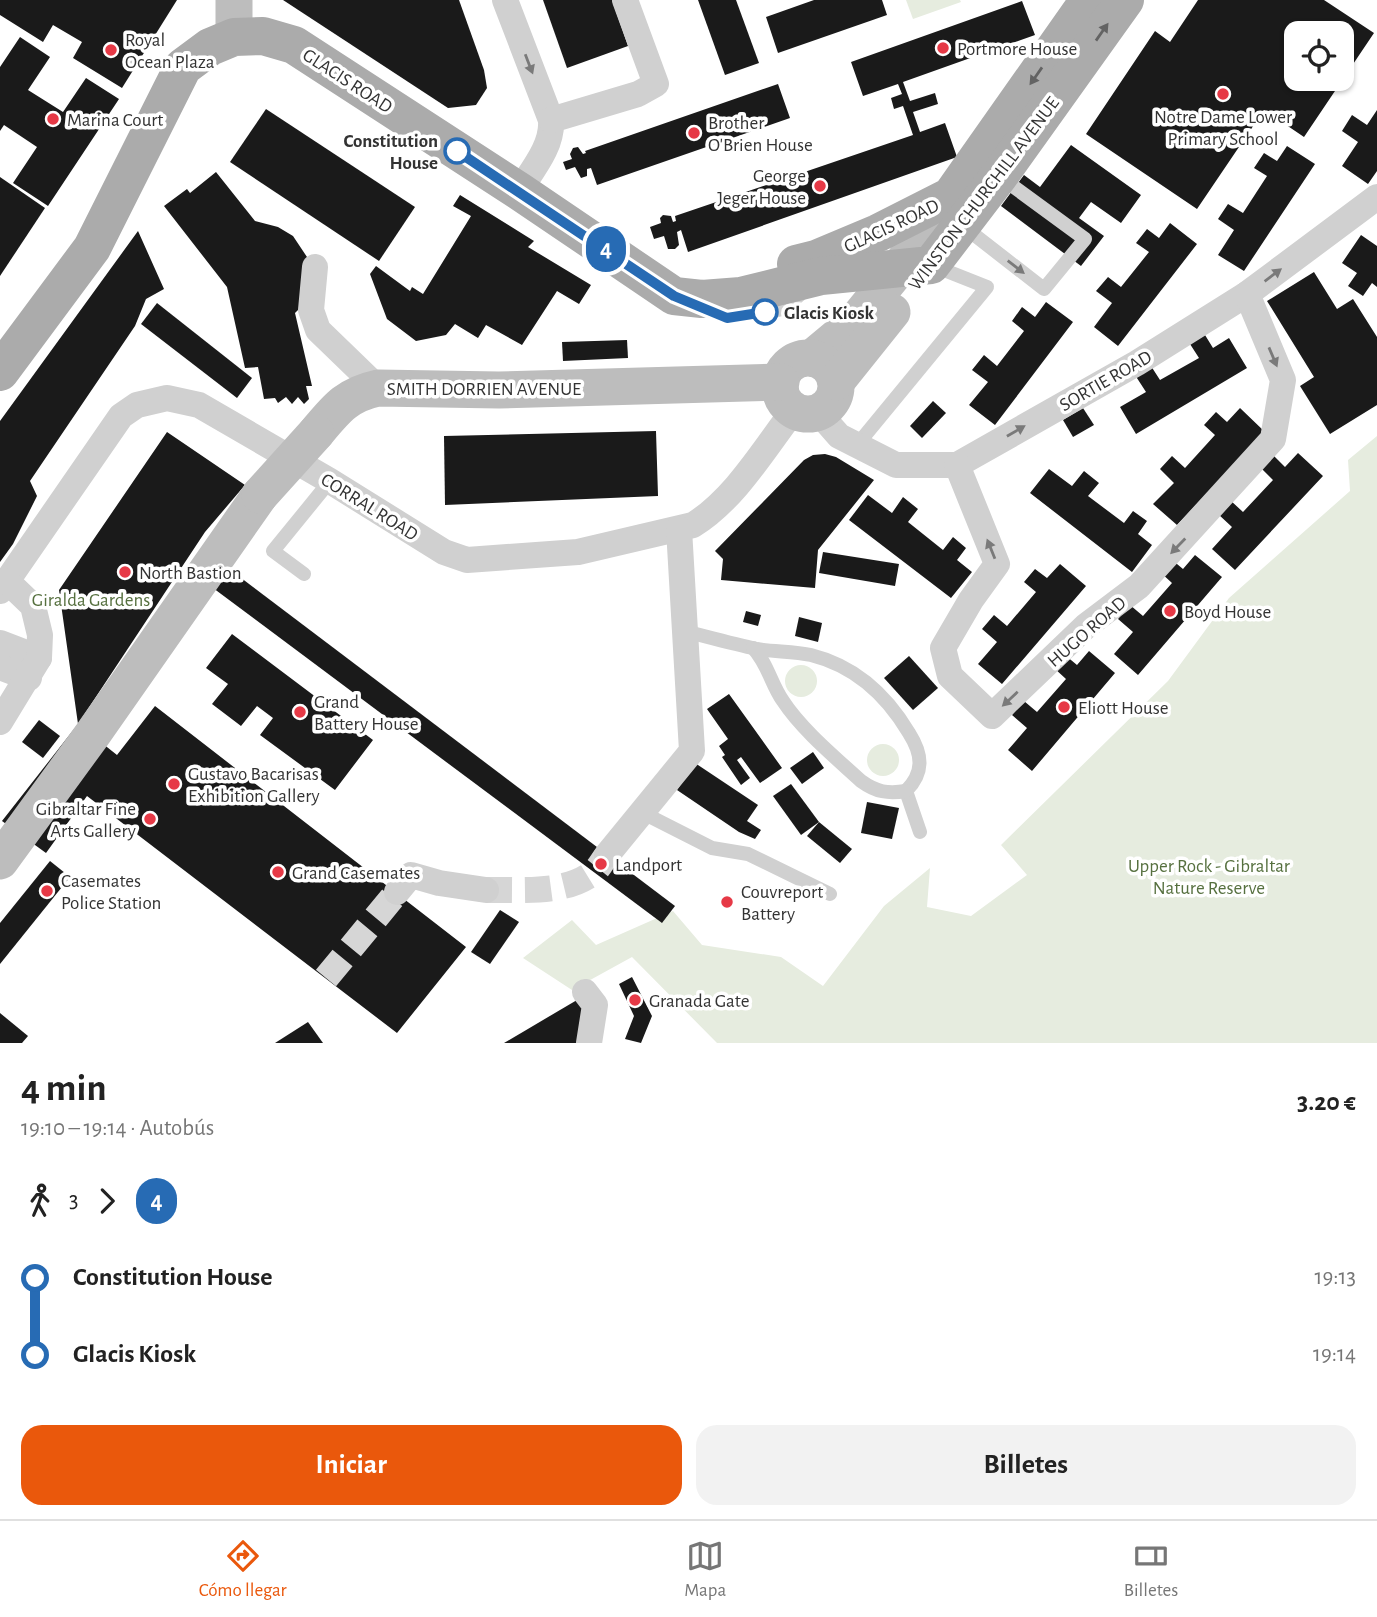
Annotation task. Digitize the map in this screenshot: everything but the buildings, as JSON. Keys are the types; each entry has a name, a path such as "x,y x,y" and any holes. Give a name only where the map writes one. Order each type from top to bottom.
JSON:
{"main road":[{"name":"WINSTON CHURCHILL AVENUE","path":"915,267 957,210 1089,0"},
{"name":"WINSTON CHURCHILL AVENUE","path":"957,210 999,176 1125,0"},
{"name":"GLACIS ROAD","path":"0,372 92,248 183,67 210,47 234,18 263,36 294,46 519,191 674,296 702,299 741,296 821,276 915,267"},
{"name":"GLACIS ROAD","path":"626,263 703,279 742,279 816,259 878,233 957,210"}],"street":[{"path":"505,0 551,120 552,132 519,191"},
{"path":"551,120 638,94 656,85 625,0"},
{"name":"SORTIE ROAD","path":"808,389 839,436 896,465 957,465 1137,363 1247,294 1377,197"},
{"path":"315,267 310,310 318,330 378,388"},
{"name":"WINSTON CHURCHILL AVENUE","path":"808,389 915,267"},
{"name":"HUGO ROAD","path":"957,465 997,565 971,600 943,648 950,676 992,716 1086,625 1139,586 1273,439 1283,380 1247,294"},
{"name":"SMITH DORRIEN AVENUE","path":"0,861 260,495 345,401 361,392 378,388 808,389"},
{"name":"CORRAL ROAD","path":"3,586 121,416 136,405 167,398 200,405 444,552 467,560 578,552 679,529 700,520 735,487 808,389"},
{"path":"607,855 692,751 679,529"},
{"path":"3,586 33,606 40,635 12,698"},
{"path":"0,643 12,698"},
{"path":"0,667 12,698"},
{"path":"397,892 411,875 439,883 486,890"},
{"path":"585,992 595,1005 589,1043"}],"lane":[{"path":"957,210 1044,289 1085,239 999,176"},
{"path":"857,445 987,287 915,267"},
{"path":"304,574 273,551 330,481"},
{"path":"684,631 754,648 810,655 849,670 865,681 900,719 917,747 921,762 920,772 906,791 883,793 871,789 861,781 785,705 765,663 754,648"},
{"path":"771,680 774,667 780,660 796,655 810,655"},
{"path":"906,791 920,832"},
{"path":"641,812 712,848 748,854 830,894"}],"green space":[{"path":"906,0 960,0 961,2 913,19"},
{"name":"Upper Rock - Gibraltar Nature Reserve","path":"1377,436 1377,1043 717,1043 632,957 572,990 523,958 572,920 596,945 673,911 702,945 781,957 823,986 884,906 930,868 927,907 971,916 1027,875 1001,845 1168,681 1229,598 1350,491 1348,460"},
{"path":"801,665 812,670 817,681 812,692 801,697 790,692 785,681 790,670"},
{"path":"883,744 895,748 899,760 895,772 883,776 871,772 867,760 871,748"}],"tunnel":[{"path":"486,890 542,889 570,884 594,872 607,855"},
{"path":"326,978 397,892"}],"bus line":[{"name":"4","path":"457,151 674,296 727,318 765,312"}],"place":[{"name":"Portmore House","path":"943,48"},
{"name":"Royal Ocean Plaza","path":"111,50"},
{"name":"Notre Dame Lower Primary School","path":"1223,94"},
{"name":"Marina Court","path":"53,119"},
{"name":"Brother O'Brien House","path":"694,133"},
{"name":"Constitution House","path":"457,151"},
{"name":"George Jeger House","path":"820,186"},
{"name":"Glacis Kiosk","path":"765,312"},
{"name":"North Bastion","path":"125,572"},
{"name":"Boyd House","path":"1170,611"},
{"name":"Eliott House","path":"1064,707"},
{"name":"Grand Battery House","path":"300,712"},
{"name":"Gustavo Bacarisas Exhibition Gallery","path":"174,784"},
{"name":"Gibraltar Fine Arts Gallery","path":"150,819"},
{"name":"Landport","path":"601,864"},
{"name":"Grand Casemates","path":"278,872"},
{"name":"Casemates Police Station","path":"47,891"},
{"name":"Couvreport Battery","path":"727,902"},
{"name":"Granada Gate","path":"635,1000"}],"park label":[{"name":"Giralda Gardens","path":"91,599"}]}
